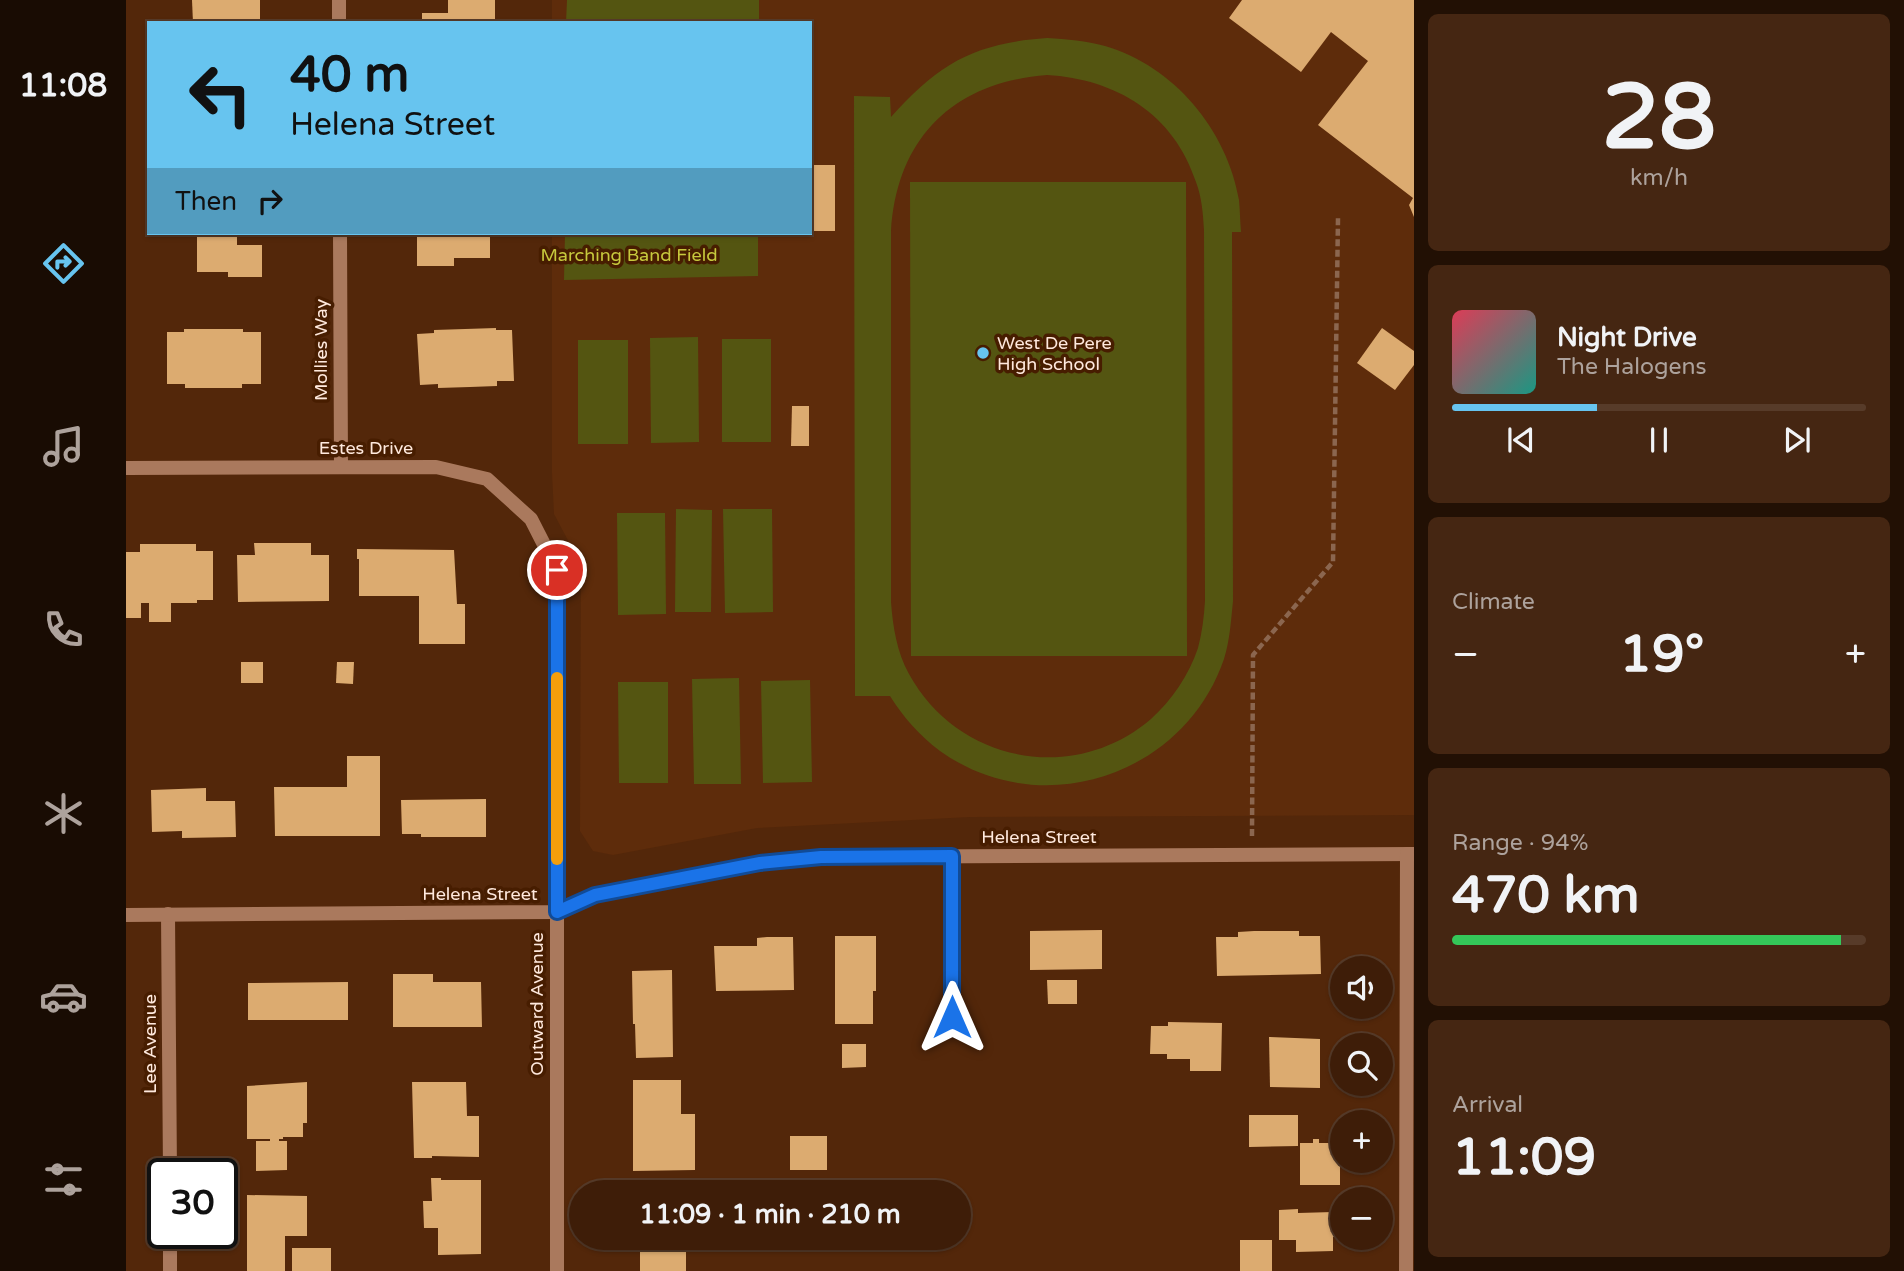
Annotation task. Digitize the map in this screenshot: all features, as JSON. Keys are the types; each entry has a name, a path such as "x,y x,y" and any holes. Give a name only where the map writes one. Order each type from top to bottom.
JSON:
{"street":[{"path":"339,0 339,21"},
{"name":"Mollies Way","path":"340,235 341,467"},
{"name":"Estes Drive","path":"126,468 436,467 487,479 531,519 557,570"},
{"name":"Outward Avenue","path":"557,570 557,1271"},
{"path":"1406,1271 1410,854"},
{"name":"Helena Street","path":"126,915 557,912 595,895 760,863 821,857 1410,854"},
{"path":"952,856 952,1017"},
{"name":"Lee Avenue","path":"168,914 170,1158"},
{"path":"170,1249 170,1271"}],"path":[{"path":"1251,855 1253,655 1332,562 1338,218"}],"shaded area":[{"name":"West De Pere High School","path":"552,0 1414,0 1414,815 970,817 757,828 613,855 593,851 580,831 581,565 554,514 552,235 812,235 812,21 552,21"}],"green space":[{"path":"567,0 759,0 759,21 566,21"},
{"path":"1054,38 1105,46 1130,55 1175,85 1210,126 1223,149 1239,200 1241,232 1232,232 1233,601 1224,659 1204,699 1177,733 1143,759 1105,776 1064,784 1021,783 980,773 940,751 912,726 890,696 855,696 854,96 890,97 891,117 926,83 960,59 999,45","holes":["1047,75 1072,78 1119,93 1139,104 1157,119 1186,158 1200,194 1204,230 1205,601 1201,637 1190,668 1159,712 1121,740 1088,752 1054,757 1020,755 987,745 957,728 930,704 909,674 899,648 891,602 891,231 896,198 905,168 918,142 936,120 958,103 984,89 1014,80"]},
{"path":"910,182 1186,182 1187,656 911,656"},
{"name":"Marching Band Field","path":"565,235 758,235 758,276 564,280"},
{"path":"698,337 699,442 651,443 650,338"},
{"path":"722,339 771,339 771,442 722,442"},
{"path":"578,340 628,340 628,444 578,444"},
{"path":"676,509 712,510 711,612 675,612"},
{"path":"723,509 772,509 773,612 725,613"},
{"path":"617,513 665,513 666,614 618,615"},
{"path":"739,678 741,784 694,784 692,679"},
{"path":"810,680 812,782 763,783 761,681"},
{"path":"618,682 668,682 668,783 619,783"}],"building":[{"path":"192,0 260,0 260,21 193,21"},
{"path":"448,0 495,0 495,21 422,21 422,13 448,13"},
{"path":"1242,0 1414,0 1414,217 1409,205 1413,198 1318,125 1368,61 1331,32 1301,72 1229,18"},
{"path":"812,165 835,165 835,231 812,231"},
{"path":"197,235 237,235 237,245 262,245 262,277 228,277 228,272 197,272"},
{"path":"490,235 490,258 454,258 454,266 417,266 417,237"},
{"path":"1382,328 1414,351 1414,365 1395,390 1357,363"},
{"path":"184,329 243,329 243,332 261,332 261,384 242,384 242,388 185,388 185,384 167,384 167,332 184,332"},
{"path":"434,330 512,330 514,381 497,381 497,386 438,388 438,384 420,385 417,334 434,333"},
{"path":"792,406 809,406 809,446 791,446"},
{"path":"254,543 311,543 311,555 329,555 329,601 238,602 237,555 255,555"},
{"path":"140,544 196,544 196,551 213,551 213,600 171,603 171,622 149,622 149,603 141,603 141,618 126,618 126,552 140,552"},
{"path":"357,549 454,550 457,604 465,604 465,644 419,644 419,596 359,596"},
{"path":"241,662 263,662 263,683 241,683"},
{"path":"337,662 354,662 353,684 336,683"},
{"path":"347,756 380,756 380,836 275,836 274,787 347,787"},
{"path":"206,788 206,801 235,801 236,837 182,838 182,831 152,832 151,790"},
{"path":"486,799 486,837 421,837 421,834 402,834 401,800"},
{"path":"1102,930 1102,969 1030,970 1030,931"},
{"path":"1299,931 1299,936 1320,936 1321,974 1217,976 1216,937 1238,937 1238,932"},
{"path":"835,936 876,936 873,1024 835,1024"},
{"path":"793,937 794,990 716,991 714,946 757,946 757,938"},
{"path":"672,970 673,1057 636,1058 632,971"},
{"path":"393,974 433,974 433,982 481,982 482,1027 393,1027"},
{"path":"1047,980 1077,980 1077,1004 1048,1004"},
{"path":"348,982 348,1020 248,1020 248,983"},
{"path":"1168,1022 1222,1023 1221,1071 1190,1071 1190,1059 1167,1059 1167,1054 1150,1054 1151,1026 1168,1026"},
{"path":"1269,1037 1320,1039 1320,1088 1270,1087"},
{"path":"842,1044 866,1044 866,1067 842,1068"},
{"path":"633,1080 681,1080 681,1114 695,1114 695,1170 633,1171"},
{"path":"307,1082 307,1123 303,1123 303,1137 279,1139 287,1141 287,1170 256,1171 256,1141 270,1139 247,1139 247,1086"},
{"path":"412,1082 466,1082 467,1116 479,1116 479,1157 414,1158"},
{"path":"1249,1115 1298,1115 1298,1146 1249,1147"},
{"path":"790,1136 827,1136 827,1170 790,1170"},
{"path":"1313,1139 1319,1139 1319,1143 1330,1143 1330,1173 1340,1173 1340,1185 1300,1185 1300,1143 1313,1143"},
{"path":"431,1178 481,1180 481,1254 438,1255 438,1228 424,1228 423,1201 432,1201"},
{"path":"247,1195 307,1196 307,1236 285,1236 285,1271 247,1271"},
{"path":"1298,1209 1298,1213 1330,1212 1330,1250 1333,1251 1296,1252 1296,1240 1279,1240 1279,1210"},
{"path":"1240,1240 1272,1240 1272,1271 1240,1271"},
{"path":"292,1248 331,1248 331,1271 292,1271"},
{"path":"640,1250 686,1250 686,1271 640,1271"}],"slow traffic":[{"path":"557,678 557,859"}],"place":[{"name":"West De Pere High School","path":"983,353"}],"route":[{"path":"557,570 557,912 595,895 760,863 821,857 952,856 952,1017"}]}
